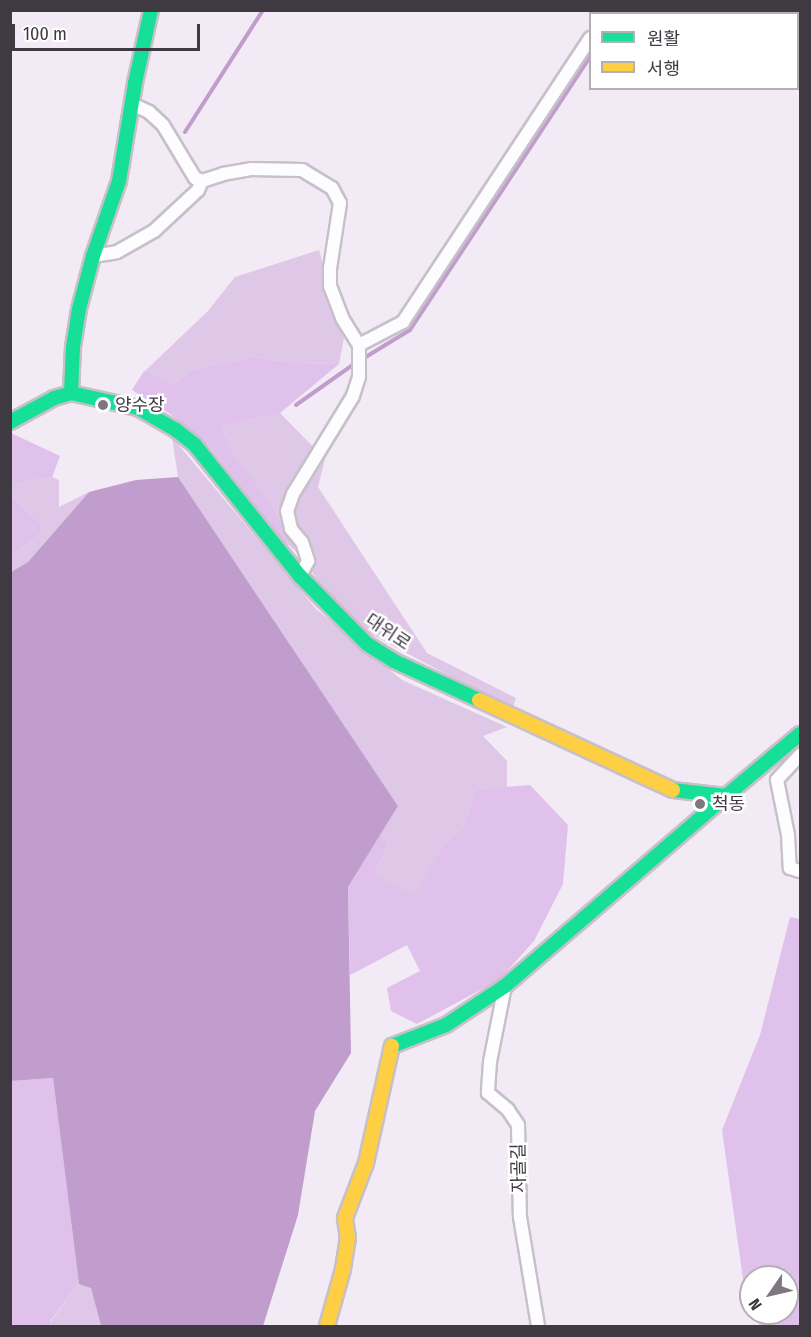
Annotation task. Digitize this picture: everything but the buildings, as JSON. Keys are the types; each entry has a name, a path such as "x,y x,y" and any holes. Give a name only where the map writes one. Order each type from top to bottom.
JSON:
{"street":[{"path":"10,422 54,398 71,393 73,347 93,256 119,181 151,10"},
{"path":"359,355 404,322 589,41"},
{"path":"132,104 149,112 163,125 195,178 202,181 223,174 251,169 302,170 332,188 340,203 330,268 330,286 359,355 358,387 293,494 287,511 291,529 302,542 308,561 300,576"},
{"path":"93,256 117,252 154,231 198,190 202,181"},
{"name":"대위로","path":"71,393 138,408 176,430 195,445 300,576 348,627 394,661 668,789 726,796"},
{"path":"327,1326 343,1269 348,1238 345,1218 366,1163 392,1045 446,1025 505,986 801,734"},
{"path":"801,755 777,780 788,835 790,868 801,871"},
{"name":"자골길","path":"505,986 490,1062 488,1093 508,1110 518,1125 520,1217 537,1322"},
{"path":"537,1322 546,1326"}],"shaded area":[{"path":"319,250 344,338 339,364 293,363 254,357 193,369 173,385 144,372 208,311 235,277"},
{"path":"254,357 293,363 339,364 280,413 222,427 233,452 276,514 297,552 281,539 209,446 170,414 132,390 144,371 173,385 193,369"},
{"path":"280,413 325,459 318,487 427,653 516,698 512,709 367,632 316,578 233,452 222,427"},
{"path":"11,433 60,456 52,477 11,484"},
{"path":"172,437 316,609 402,680 507,727 483,736 507,761 507,787 476,789 462,829 444,844 413,898 375,873 388,845 380,835 398,806 178,477"},
{"path":"52,477 59,480 59,507 89,492 28,562 11,572 11,555 37,537 44,527 11,495 11,484"},
{"path":"178,477 398,806 348,887 351,1053 315,1111 298,1215 263,1326 101,1326 91,1288 79,1284 53,1078 11,1081 11,572 28,562 89,492 136,480"},
{"path":"11,495 44,527 37,537 11,555"},
{"path":"530,785 568,825 563,884 534,941 499,980 417,1024 391,1011 387,988 420,971 407,945 350,975 348,887 380,835 388,845 375,873 413,897 444,844 462,829 476,789"},
{"path":"790,917 800,919 800,1326 760,1325 799,1325 799,1265 741,1265 722,1130 760,1035"},
{"path":"53,1078 79,1284 50,1321 50,1326 11,1326 11,1081"},
{"path":"79,1284 91,1287 101,1326 50,1326 50,1322"}],"waterway":[{"path":"185,132 263,10"},
{"path":"296,405 351,366 410,330 589,59"}],"traffic: fast":[{"path":"71,393 73,347 79,309 93,256 119,181 135,83 151,10"},
{"path":"10,422 54,398 71,393 138,408 176,430 195,445 300,576 367,644 394,661 479,700"},
{"path":"673,790 726,796 800,734"},
{"path":"392,1046 446,1025 505,986 726,796"}],"traffic: slow":[{"path":"479,700 673,790"},
{"path":"327,1326 343,1269 348,1238 345,1218 366,1163 392,1046"}],"place":[{"name":"양수장","path":"103,405"},
{"name":"척동","path":"700,804"}]}
